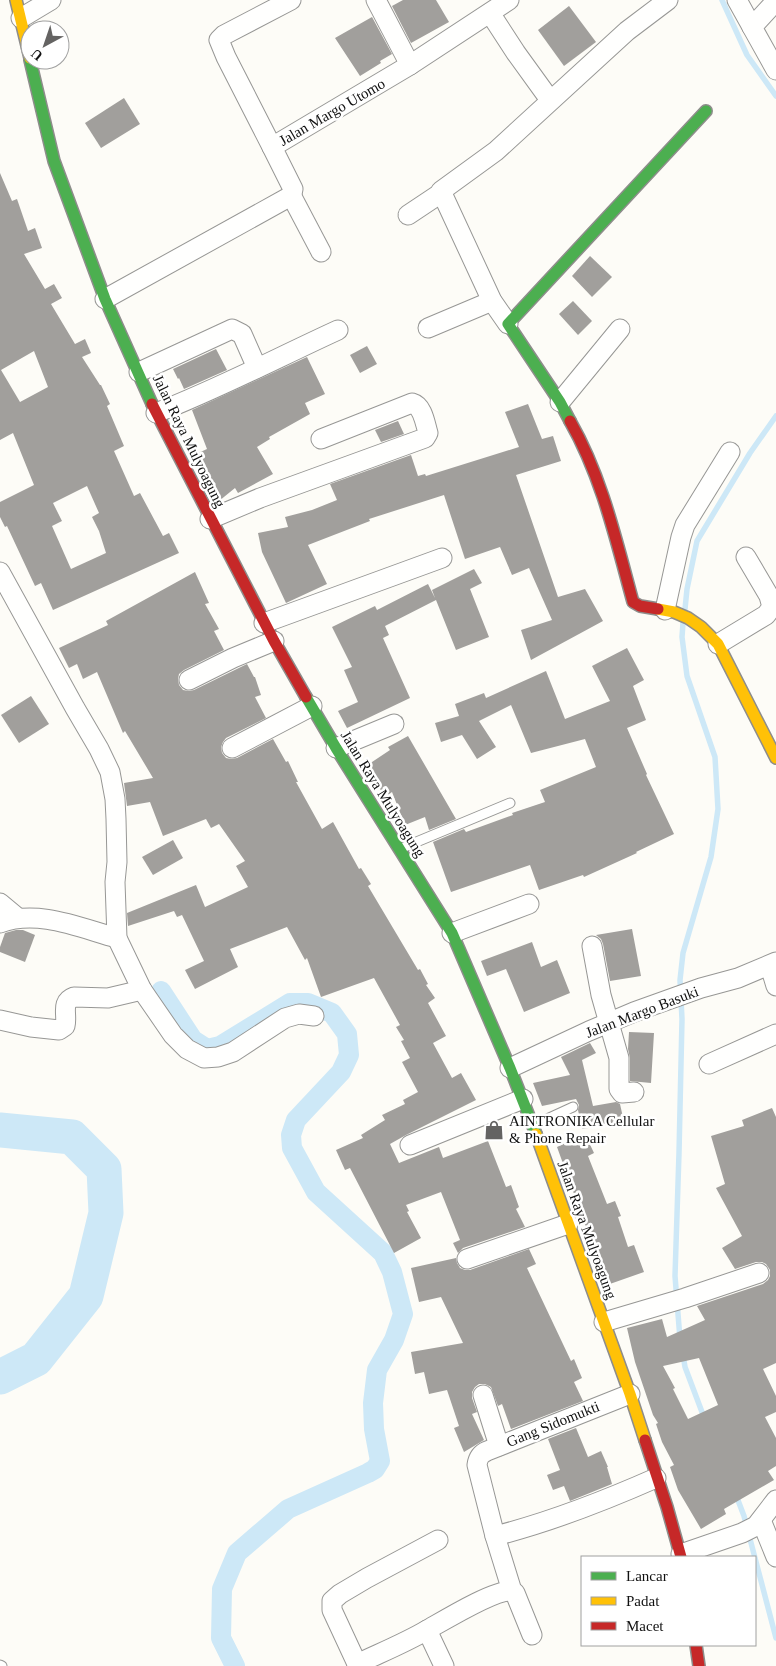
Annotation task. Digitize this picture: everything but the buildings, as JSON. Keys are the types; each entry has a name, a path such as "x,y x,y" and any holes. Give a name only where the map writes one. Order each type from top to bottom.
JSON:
{"main road":[{"name":"Jalan Raya Mulyoagung","path":"16,0 21,18"},
{"name":"Jalan Raya Mulyoagung","path":"33,70 54,161 105,299 156,413 274,641 336,748 452,933 533,1126 630,1394 681,1556"},
{"path":"706,111 508,324 571,419 580,438 603,495 633,602 637,606 667,610 693,620 708,632 718,644 776,758"},
{"path":"696,1646 699,1666"}],"street":[{"path":"21,18 51,0"},
{"path":"272,147 219,40 224,35 291,0"},
{"path":"376,0 410,66"},
{"name":"Jalan Margo Utomo","path":"321,252 291,196 293,189 272,147 410,66 509,0"},
{"path":"408,215 441,193 442,190 496,151 627,30 668,0"},
{"path":"737,0 776,70"},
{"path":"752,26 776,1"},
{"path":"490,13 550,100"},
{"path":"441,193 492,301 508,324"},
{"path":"105,299 291,196"},
{"path":"428,328 451,320 492,301"},
{"path":"139,372 232,329 242,334 257,368"},
{"path":"560,402 620,329"},
{"path":"156,413 226,384 338,330"},
{"path":"210,519 310,479 425,438 428,433 420,408 416,404 412,404 321,439"},
{"path":"667,610 680,537 685,525 730,452"},
{"path":"718,644 766,615 772,607 769,596 746,557"},
{"path":"264,623 442,558"},
{"path":"0,572 110,772 115,799 117,833 115,882 117,938 142,990 172,1035 187,1049 204,1058 218,1058 233,1052 285,1018 299,1014 314,1016"},
{"path":"189,680 274,641"},
{"path":"232,748 312,706"},
{"path":"336,748 394,724"},
{"path":"0,903 9,921 31,917 117,938"},
{"path":"452,933 529,904"},
{"path":"592,946 601,995 619,1058 619,1089 622,1093 634,1092"},
{"path":"773,964 776,986"},
{"name":"Jalan Margo Basuki","path":"510,1068 608,1023 701,988 738,978 773,964"},
{"path":"0,1020 31,1027 59,1030 65,1026 66,1005 70,998 108,998 142,990"},
{"path":"709,1064 776,1034"},
{"path":"410,1145 523,1099"},
{"path":"467,1259 568,1224"},
{"path":"604,1322 685,1298 759,1272"},
{"name":"Gang Sidomukti","path":"495,1536 477,1465 478,1458 482,1453 630,1394"},
{"path":"483,1395 500,1446"},
{"path":"532,1634 515,1593 512,1591 495,1536 528,1528 556,1518 656,1478"},
{"path":"681,1556 753,1526 776,1500"},
{"path":"753,1526 776,1557"},
{"path":"438,1540 367,1578 332,1600 332,1610 357,1665 487,1598 507,1590 512,1591"},
{"path":"427,1630 444,1666"}],"lane":[{"path":"399,849 510,803"},
{"path":"533,1126 572,1107"}],"waterway":[{"path":"722,0 747,55 776,96"},
{"path":"685,609 687,589 697,541 750,453 776,416"},
{"path":"680,1339 675,1276 682,1019 680,980 683,953 711,857 718,809 715,757 687,676 682,637 683,623"},
{"path":"161,991 193,1040 207,1049 220,1046 290,1003 308,1003 332,1013 347,1034 349,1055 341,1072 296,1120 291,1135 292,1148 316,1192 383,1253 392,1272 403,1314 394,1340 377,1370 373,1403 374,1429 380,1461 375,1469 288,1509 237,1553 222,1589 221,1638 235,1666"},
{"path":"0,1130 72,1137 104,1169 106,1213 86,1296 36,1359 0,1377"},
{"path":"683,1355 685,1367 705,1420"},
{"path":"736,1495 744,1516 754,1556"},
{"path":"756,1562 776,1638"}],"traffic: fast":[{"path":"32,70 54,161 105,299 152,404"},
{"path":"570,421 560,402 508,324 706,111"},
{"path":"306,697 452,933 536,1134"}],"traffic: slow":[{"path":"16,0 21,20"},
{"path":"658,609 674,612 688,618 701,627 718,644 776,758"},
{"path":"536,1134 645,1440"}],"traffic: jam":[{"path":"152,404 274,641 306,697"},
{"path":"570,421 600,487 633,602 640,606 658,609"},
{"path":"645,1440 681,1556"},
{"path":"696,1646 699,1666"}],"place":[{"name":"AINTRONIKA Cellular & Phone Repair","path":"494,1130"}]}
